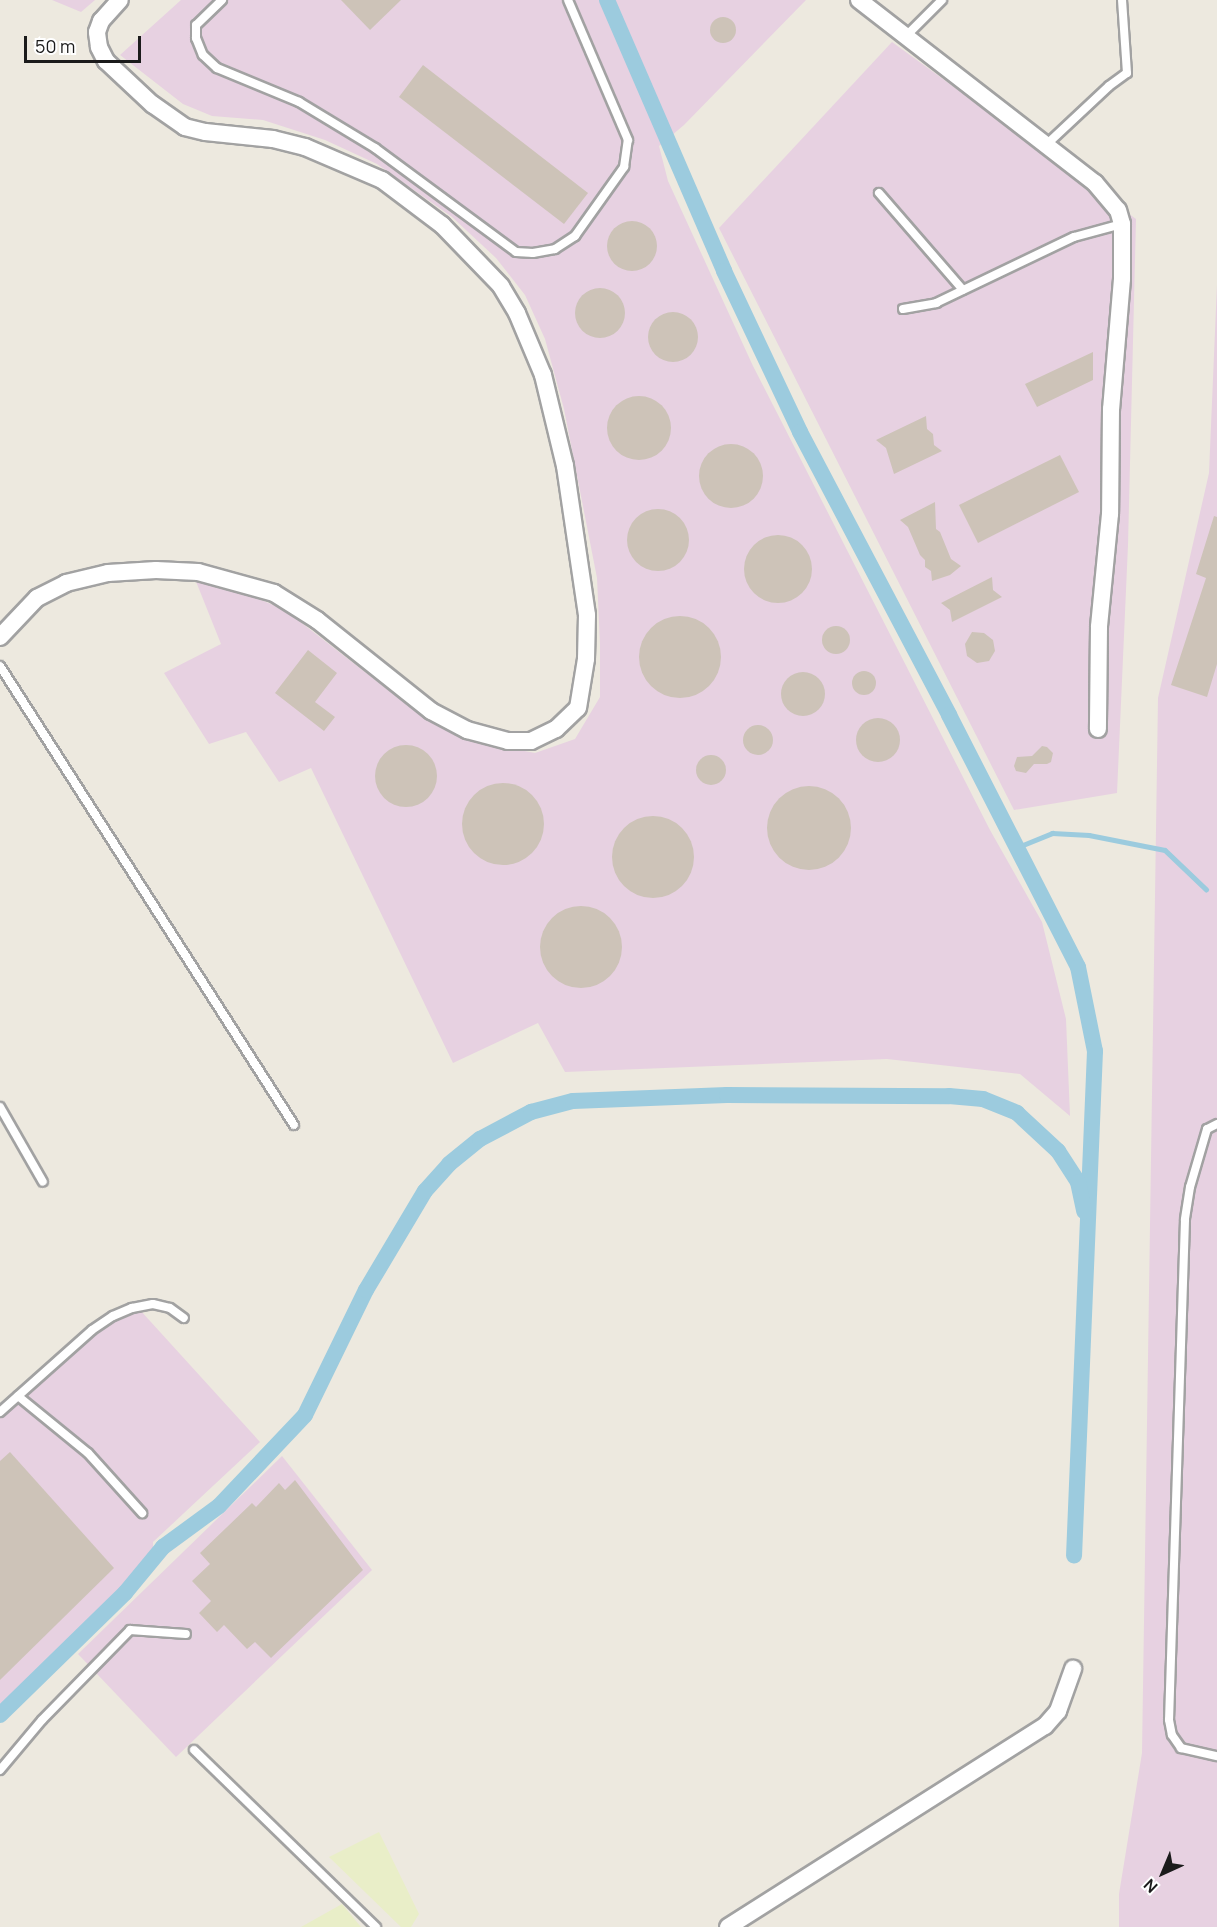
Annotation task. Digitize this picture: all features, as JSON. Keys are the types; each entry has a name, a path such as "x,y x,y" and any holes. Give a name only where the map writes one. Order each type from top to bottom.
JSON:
{"street":[{"path":"0,637 37,598 66,583 108,573 156,570 198,572 274,593 317,620 431,711 467,730 508,741 531,741 556,729 578,708 586,659 587,615 565,466 540,365 517,313 501,286 442,225 382,180 305,147 273,139 232,136 185,127 153,105 106,61 99,47 97,32 101,21 120,0"},
{"path":"859,0 1046,145 1108,196 1118,210 1122,224 1122,279 1111,409 1110,514 1099,627 1098,729"},
{"path":"728,1927 1045,1726 1058,1711 1073,1669"}],"lane":[{"path":"222,0 196,25 196,38 203,55 217,68 299,102 375,148 516,252 533,253 555,249 575,236 624,167 628,140 568,0"},
{"path":"906,36 942,0"},
{"path":"1046,145 1109,86 1127,73 1122,0"},
{"path":"879,193 963,290"},
{"path":"903,309 936,303 1074,237 1122,224"},
{"path":"0,666 294,1125"},
{"path":"0,1107 43,1182"},
{"path":"1217,1124 1207,1129 1190,1187 1185,1220 1169,1720 1172,1735 1182,1748 1217,1756"},
{"path":"0,1412 92,1330 132,1308 153,1304 170,1308 184,1318"},
{"path":"18,1396 88,1453 142,1512"},
{"path":"0,1770 42,1720 130,1630 186,1634"},
{"path":"194,1750 376,1927"}],"shaded area":[{"path":"52,0 95,0 81,12"},
{"path":"181,0 806,0 684,125 659,146 668,181 753,366 990,830 1042,922 1066,1019 1070,1116 1020,1074 887,1059 565,1072 538,1023 453,1063 311,768 279,782 246,732 209,744 164,673 221,644 195,579 237,590 285,610 410,707 472,741 535,753 575,739 600,697 600,644 597,578 564,409 545,339 525,295 496,258 452,217 377,164 325,140 263,120 212,116 183,104 120,55"},
{"path":"892,42 1136,219 1128,545 1117,793 1014,810 719,228"},
{"path":"1217,284 1217,1927 1119,1927 1119,1894 1142,1753 1158,698 1209,473"},
{"path":"140,1310 260,1442 153,1542 153,1555 124,1589 0,1710 0,1416 112,1320"},
{"path":"282,1456 372,1570 176,1757 78,1654"}],"green space":[{"path":"379,1832 419,1914 411,1927 401,1927 329,1857"},
{"path":"342,1904 361,1927 301,1927"}],"building":[{"path":"341,0 401,0 370,30"},
{"path":"723,17 732,21 736,30 732,39 723,43 714,39 710,30 714,21"},
{"path":"423,65 588,193 564,224 399,97"},
{"path":"632,221 646,225 653,232 657,246 653,260 646,267 632,271 618,267 611,260 607,246 611,232 618,225"},
{"path":"600,288 609,290 620,299 625,313 623,322 614,333 600,338 591,336 580,327 575,313 577,304 586,293"},
{"path":"673,312 691,319 698,337 691,355 673,362 655,355 648,337 655,319"},
{"path":"1093,352 1093,380 1037,407 1025,384"},
{"path":"633,396 645,396 662,405 669,416 671,428 669,440 662,451 645,460 633,460 621,455 612,446 607,434 607,422 612,410 621,401"},
{"path":"926,416 927,429 933,434 934,445 942,451 894,474 886,448 876,440"},
{"path":"731,444 749,450 757,458 763,476 757,494 749,502 731,508 713,502 705,494 699,476 705,458 713,450"},
{"path":"1060,455 1079,492 978,543 959,505"},
{"path":"935,502 936,529 940,532 951,559 961,566 950,575 932,581 931,571 925,567 925,560 920,555 908,527 900,520"},
{"path":"652,509 664,509 680,518 687,528 689,540 687,552 680,562 664,571 652,571 641,566 632,557 627,546 627,534 632,523 641,514"},
{"path":"1214,516 1217,517 1217,664 1207,697 1171,685 1206,578 1196,574"},
{"path":"778,535 791,538 802,545 809,556 812,569 809,582 802,593 791,600 778,603 765,600 754,593 747,582 744,569 747,556 754,545 765,538"},
{"path":"992,577 993,590 1002,597 952,622 950,610 941,603"},
{"path":"680,616 696,619 709,628 718,641 721,657 718,673 709,686 696,695 680,698 664,695 651,686 642,673 639,657 642,641 651,628 664,619"},
{"path":"836,626 846,630 850,640 846,650 836,654 826,650 822,640 826,630"},
{"path":"972,632 984,633 993,640 995,651 989,661 977,663 967,656 965,644"},
{"path":"308,650 337,673 315,702 335,717 324,731 275,693"},
{"path":"864,671 869,672 875,678 875,688 869,694 864,695 859,694 853,688 852,683 853,678 859,672"},
{"path":"803,672 818,679 825,694 818,709 803,716 788,709 781,694 788,679"},
{"path":"878,718 893,725 900,740 893,755 878,762 863,755 856,740 863,725"},
{"path":"758,725 764,726 772,734 772,746 764,754 758,755 752,754 744,746 743,740 744,734 752,726"},
{"path":"400,745 412,745 428,754 435,764 437,776 435,788 428,798 412,807 400,807 389,802 380,793 375,782 375,770 380,759 389,750"},
{"path":"1042,746 1047,747 1053,753 1051,762 1034,764 1026,773 1016,771 1014,766 1017,757 1032,756"},
{"path":"711,755 722,759 726,770 722,781 711,785 700,781 696,770 700,759"},
{"path":"503,783 519,786 532,795 541,808 544,824 541,840 532,853 519,862 503,865 487,862 474,853 465,840 462,824 465,808 474,795 487,786"},
{"path":"809,786 825,789 839,798 848,812 851,828 848,844 839,858 825,867 809,870 793,867 779,858 770,844 767,828 770,812 779,798 793,789"},
{"path":"653,816 669,819 682,828 691,841 694,857 691,873 682,886 669,895 653,898 637,895 624,886 615,873 612,857 615,841 624,828 637,819"},
{"path":"581,906 597,909 610,918 619,931 622,947 619,963 610,976 597,985 581,988 565,985 552,976 543,963 540,947 543,931 552,918 565,909"},
{"path":"10,1452 114,1568 0,1680 0,1461"},
{"path":"295,1480 363,1570 271,1658 255,1642 247,1649 224,1625 217,1632 199,1613 211,1601 192,1581 210,1564 200,1553 252,1503 256,1507 279,1483 285,1490"}],"waterway":[{"path":"607,0 724,271 800,432 1078,967 1095,1051 1074,1556"},
{"path":"1018,847 1052,833 1089,835 1165,850 1206,889"},
{"path":"0,1715 125,1593 163,1547 219,1506 305,1415 366,1290 425,1191 449,1164 480,1139 531,1112 573,1101 727,1095 949,1096 983,1099 1017,1113 1058,1151 1078,1182 1084,1211"}]}
